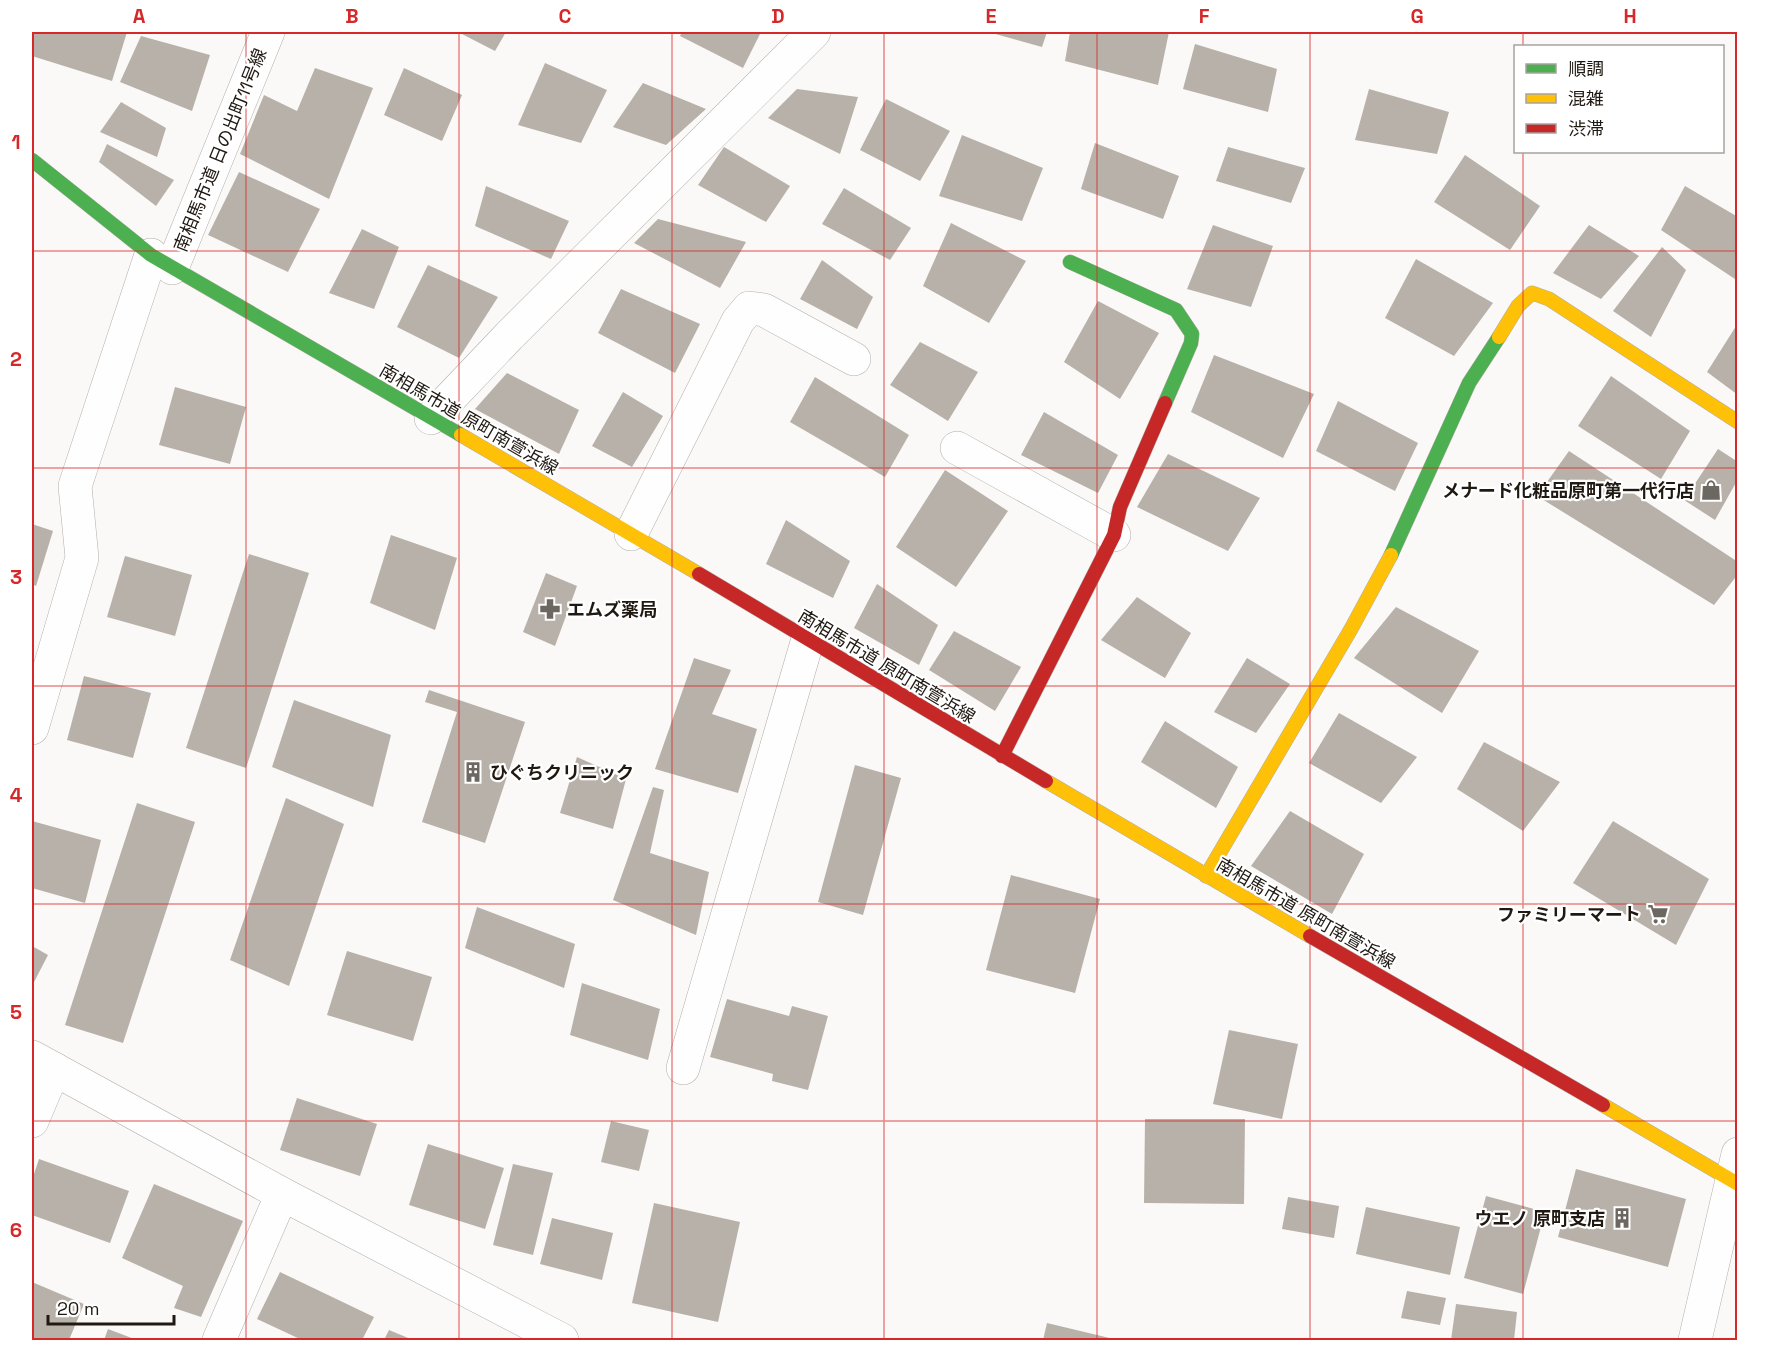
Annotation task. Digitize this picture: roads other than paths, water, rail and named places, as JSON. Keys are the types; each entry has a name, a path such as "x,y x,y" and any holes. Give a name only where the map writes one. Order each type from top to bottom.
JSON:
{"street":[{"name":"南相馬市道 日の出町11号線","path":"32,728 82,558 75,486 161,261 268,32"},
{"path":"431,418 509,336 814,32"},
{"name":"南相馬市道 原町南萱浜線","path":"32,160 161,261 630,534 1206,876 1735,1172"},
{"path":"1002,756 1114,535 1120,507 1191,342 1192,334 1176,310 1070,262"},
{"path":"1206,876 1351,630 1390,556 1469,383 1518,306 1532,293 1549,299 1737,422"},
{"path":"630,534 738,321 749,308 764,310 854,359"},
{"path":"957,448 1114,535"},
{"path":"683,1068 808,639"},
{"path":"32,1121 43,1063 282,1194 562,1341"},
{"path":"1695,1341 1735,1172"},
{"path":"219,1341 282,1194"}],"place":[{"name":"メナード化粧品原町第一代行店","path":"1711,490"},
{"name":"エムズ薬局","path":"550,609"},
{"name":"ひぐちクリニック","path":"473,772"},
{"name":"ファミリーマート","path":"1658,914"},
{"name":"ウエノ 原町支店","path":"1622,1218"}]}
